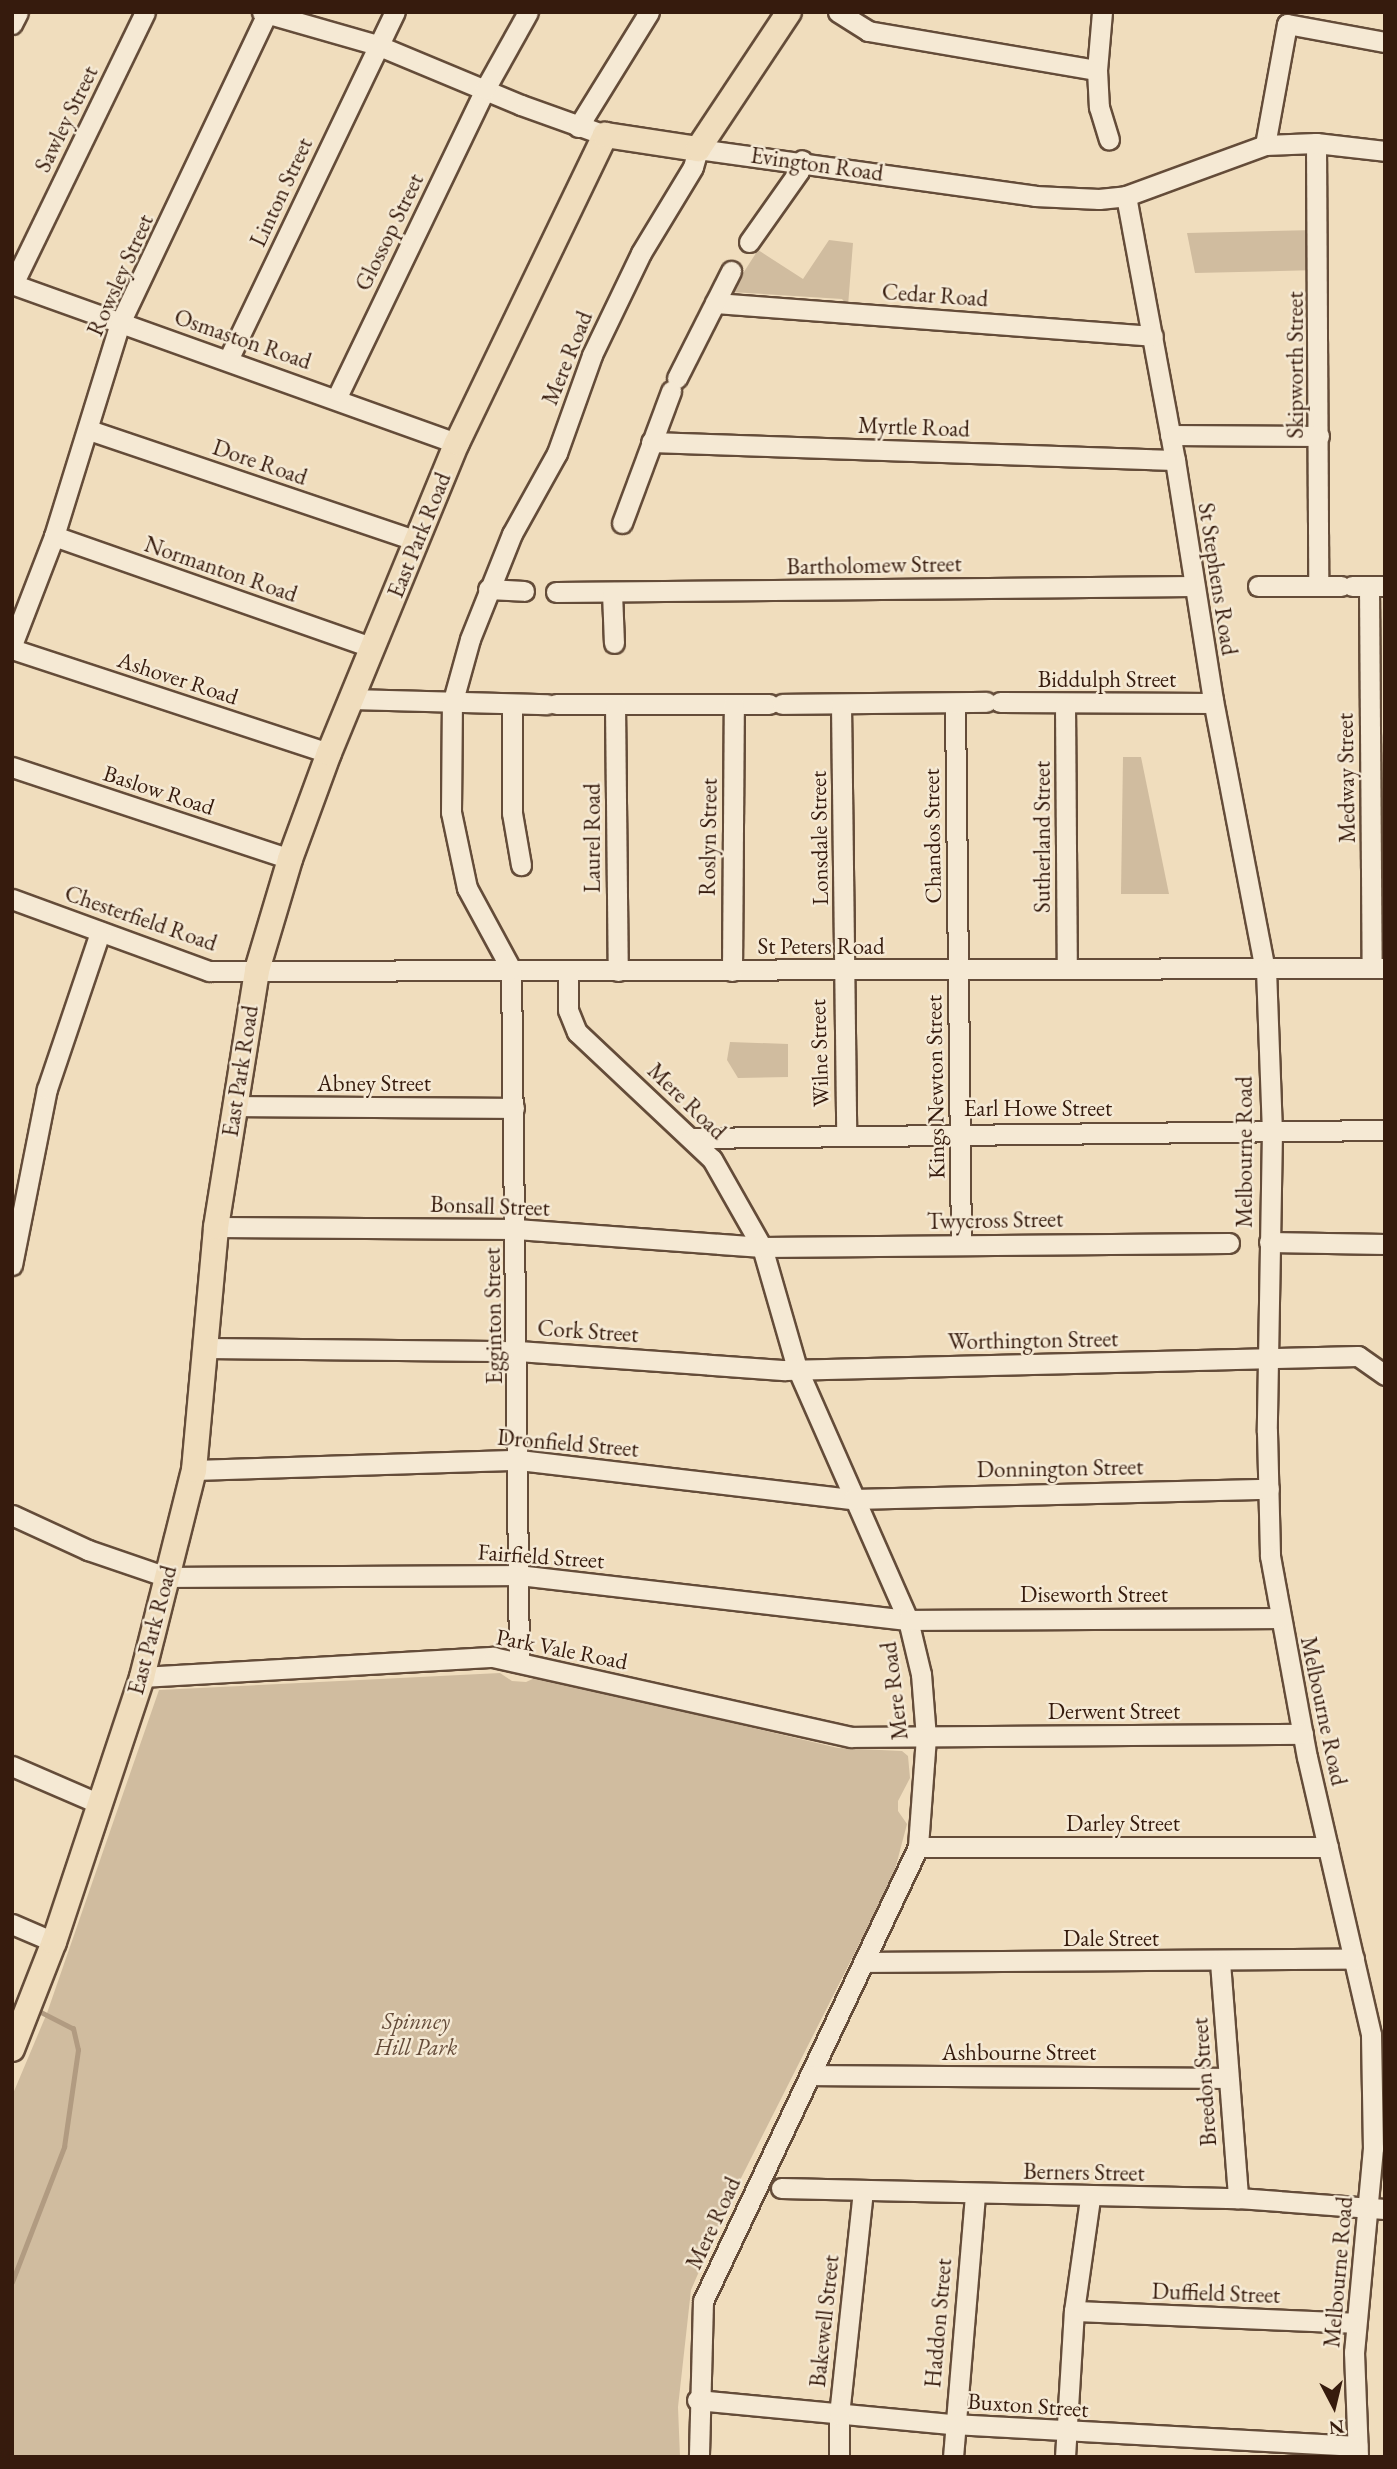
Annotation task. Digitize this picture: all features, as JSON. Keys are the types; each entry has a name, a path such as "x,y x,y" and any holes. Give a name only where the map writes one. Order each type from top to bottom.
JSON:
{"main road":[{"path":"698,149 789,12"},
{"name":"Evington Road","path":"605,135 698,149"},
{"name":"East Park Road","path":"12,2049 54,1942 142,1677 194,1470 216,1227 233,1106 257,970 290,859 329,753 457,443 605,135"}],"street":[{"path":"12,24 18,12"},
{"name":"Sawley Street","path":"13,284 145,12"},
{"name":"Linton Street","path":"228,360 395,12"},
{"name":"Glossop Street","path":"337,397 485,89 527,12"},
{"path":"578,127 649,12"},
{"path":"838,12 868,32 1097,71"},
{"path":"1102,12 1097,71 1099,107 1109,139"},
{"name":"Evington Road","path":"266,13 377,45 578,127 605,135"},
{"name":"Rowsley Street","path":"12,647 54,536 120,323 266,13"},
{"path":"1265,145 1287,24 1385,42"},
{"name":"Evington Road","path":"698,149 802,160 1035,196 1126,196 1265,145 1316,143 1385,151"},
{"name":"Skipworth Street","path":"1316,143 1318,586"},
{"name":"Mere Road","path":"511,969 472,902 465,875 451,812 452,704 488,589 512,534 557,453 592,355 641,253 693,167 698,149"},
{"path":"749,242 799,172 802,160"},
{"name":"St Stephens Road","path":"1126,196 1175,460 1213,703 1266,969"},
{"path":"622,523 674,384 731,271"},
{"name":"Osmaston Road","path":"13,284 337,397 457,443"},
{"name":"Cedar Road","path":"715,303 1153,336"},
{"name":"Dore Road","path":"89,429 416,541"},
{"path":"1170,435 1319,436"},
{"name":"Myrtle Road","path":"651,442 1175,460"},
{"name":"Normanton Road","path":"54,536 373,648"},
{"name":"Bartholomew Street","path":"556,592 1193,586"},
{"path":"1258,586 1362,586"},
{"name":"Medway Street","path":"1362,586 1379,968"},
{"path":"488,589 524,591"},
{"path":"612,592 614,643"},
{"name":"Ashover Road","path":"12,647 329,753"},
{"path":"351,699 452,704 955,703"},
{"name":"Biddulph Street","path":"955,703 1213,703"},
{"name":"Chandos Street","path":"955,703 958,970"},
{"path":"512,704 512,813 521,865"},
{"name":"Roslyn Street","path":"732,971 734,704"},
{"name":"Lonsdale Street","path":"841,704 843,971"},
{"name":"Sutherland Street","path":"1065,704 1067,969"},
{"name":"Laurel Road","path":"615,705 618,971"},
{"name":"Baslow Road","path":"12,767 290,859"},
{"name":"Chesterfield Road","path":"12,899 209,971 257,970"},
{"path":"12,1265 47,1090 100,932"},
{"name":"St Peters Road","path":"257,970 511,969 568,973 1379,968"},
{"name":"Egginton Street","path":"511,969 518,1350 519,1662"},
{"name":"Melbourne Road","path":"1266,969 1272,1131 1268,1360 1270,1556 1279,1618 1303,1734 1379,2081 1377,2207 1356,2323 1357,2452"},
{"name":"Kings Newton Street","path":"958,970 961,1245"},
{"name":"Wilne Street","path":"843,971 846,1134"},
{"name":"Mere Road","path":"568,973 568,1010 577,1032 712,1158 762,1247 797,1368 908,1620 918,1652 926,1737 918,1847 867,1962 810,2075 703,2301 697,2400 699,2457"},
{"name":"Abney Street","path":"233,1106 514,1108"},
{"name":"Earl Howe Street","path":"691,1138 846,1134 1385,1130"},
{"name":"Bonsall Street","path":"216,1227 516,1229 762,1247"},
{"name":"Twycross Street","path":"762,1247 1229,1242"},
{"path":"1269,1242 1385,1244"},
{"name":"Cork Street","path":"206,1348 518,1350 797,1368"},
{"name":"Worthington Street","path":"797,1368 1358,1356 1385,1375"},
{"name":"Dronfield Street","path":"194,1470 519,1460 853,1499"},
{"name":"Donnington Street","path":"853,1499 1269,1489"},
{"name":"Fairfield Street","path":"12,1515 88,1550 167,1577 518,1575 908,1620"},
{"name":"Diseworth Street","path":"908,1620 1279,1618"},
{"name":"Park Vale Road","path":"142,1677 494,1657 851,1737 926,1737"},
{"name":"Derwent Street","path":"926,1737 1303,1734"},
{"path":"12,1766 100,1804"},
{"name":"Darley Street","path":"918,1847 1328,1847"},
{"path":"12,1924 54,1942"},
{"name":"Dale Street","path":"867,1962 1220,1962 1354,1959"},
{"name":"Breedon Street","path":"1220,1962 1238,2198"},
{"name":"Ashbourne Street","path":"810,2075 1228,2078"},
{"name":"Berners Street","path":"780,2188 1090,2198 1238,2198 1377,2207"},
{"name":"Bakewell Street","path":"839,2457 839,2415 863,2191"},
{"name":"Haddon Street","path":"954,2457 953,2424 975,2194"},
{"path":"1065,2457 1074,2311 1090,2198"},
{"name":"Duffield Street","path":"1074,2311 1356,2323"},
{"name":"Buxton Street","path":"697,2400 953,2424 1357,2452"}],"green space":[{"path":"1317,230 1319,270 1195,273 1187,233"},
{"path":"829,240 853,243 848,306 842,299 731,292 758,250 803,279"},
{"path":"1123,757 1141,757 1169,894 1121,894"},
{"path":"730,1042 788,1044 788,1077 738,1078 727,1060"},
{"name":"Spinney Hill Park","path":"500,1673 512,1681 526,1682 537,1677 838,1748 902,1751 908,1756 910,1778 898,1801 898,1811 907,1824 893,1877 731,2198 691,2290 678,2407 680,2457 12,2457 12,2096 47,2013 159,1690"}],"waterway":[{"path":"12,2282 64,2147 78,2050 73,2029 36,2010"}]}
